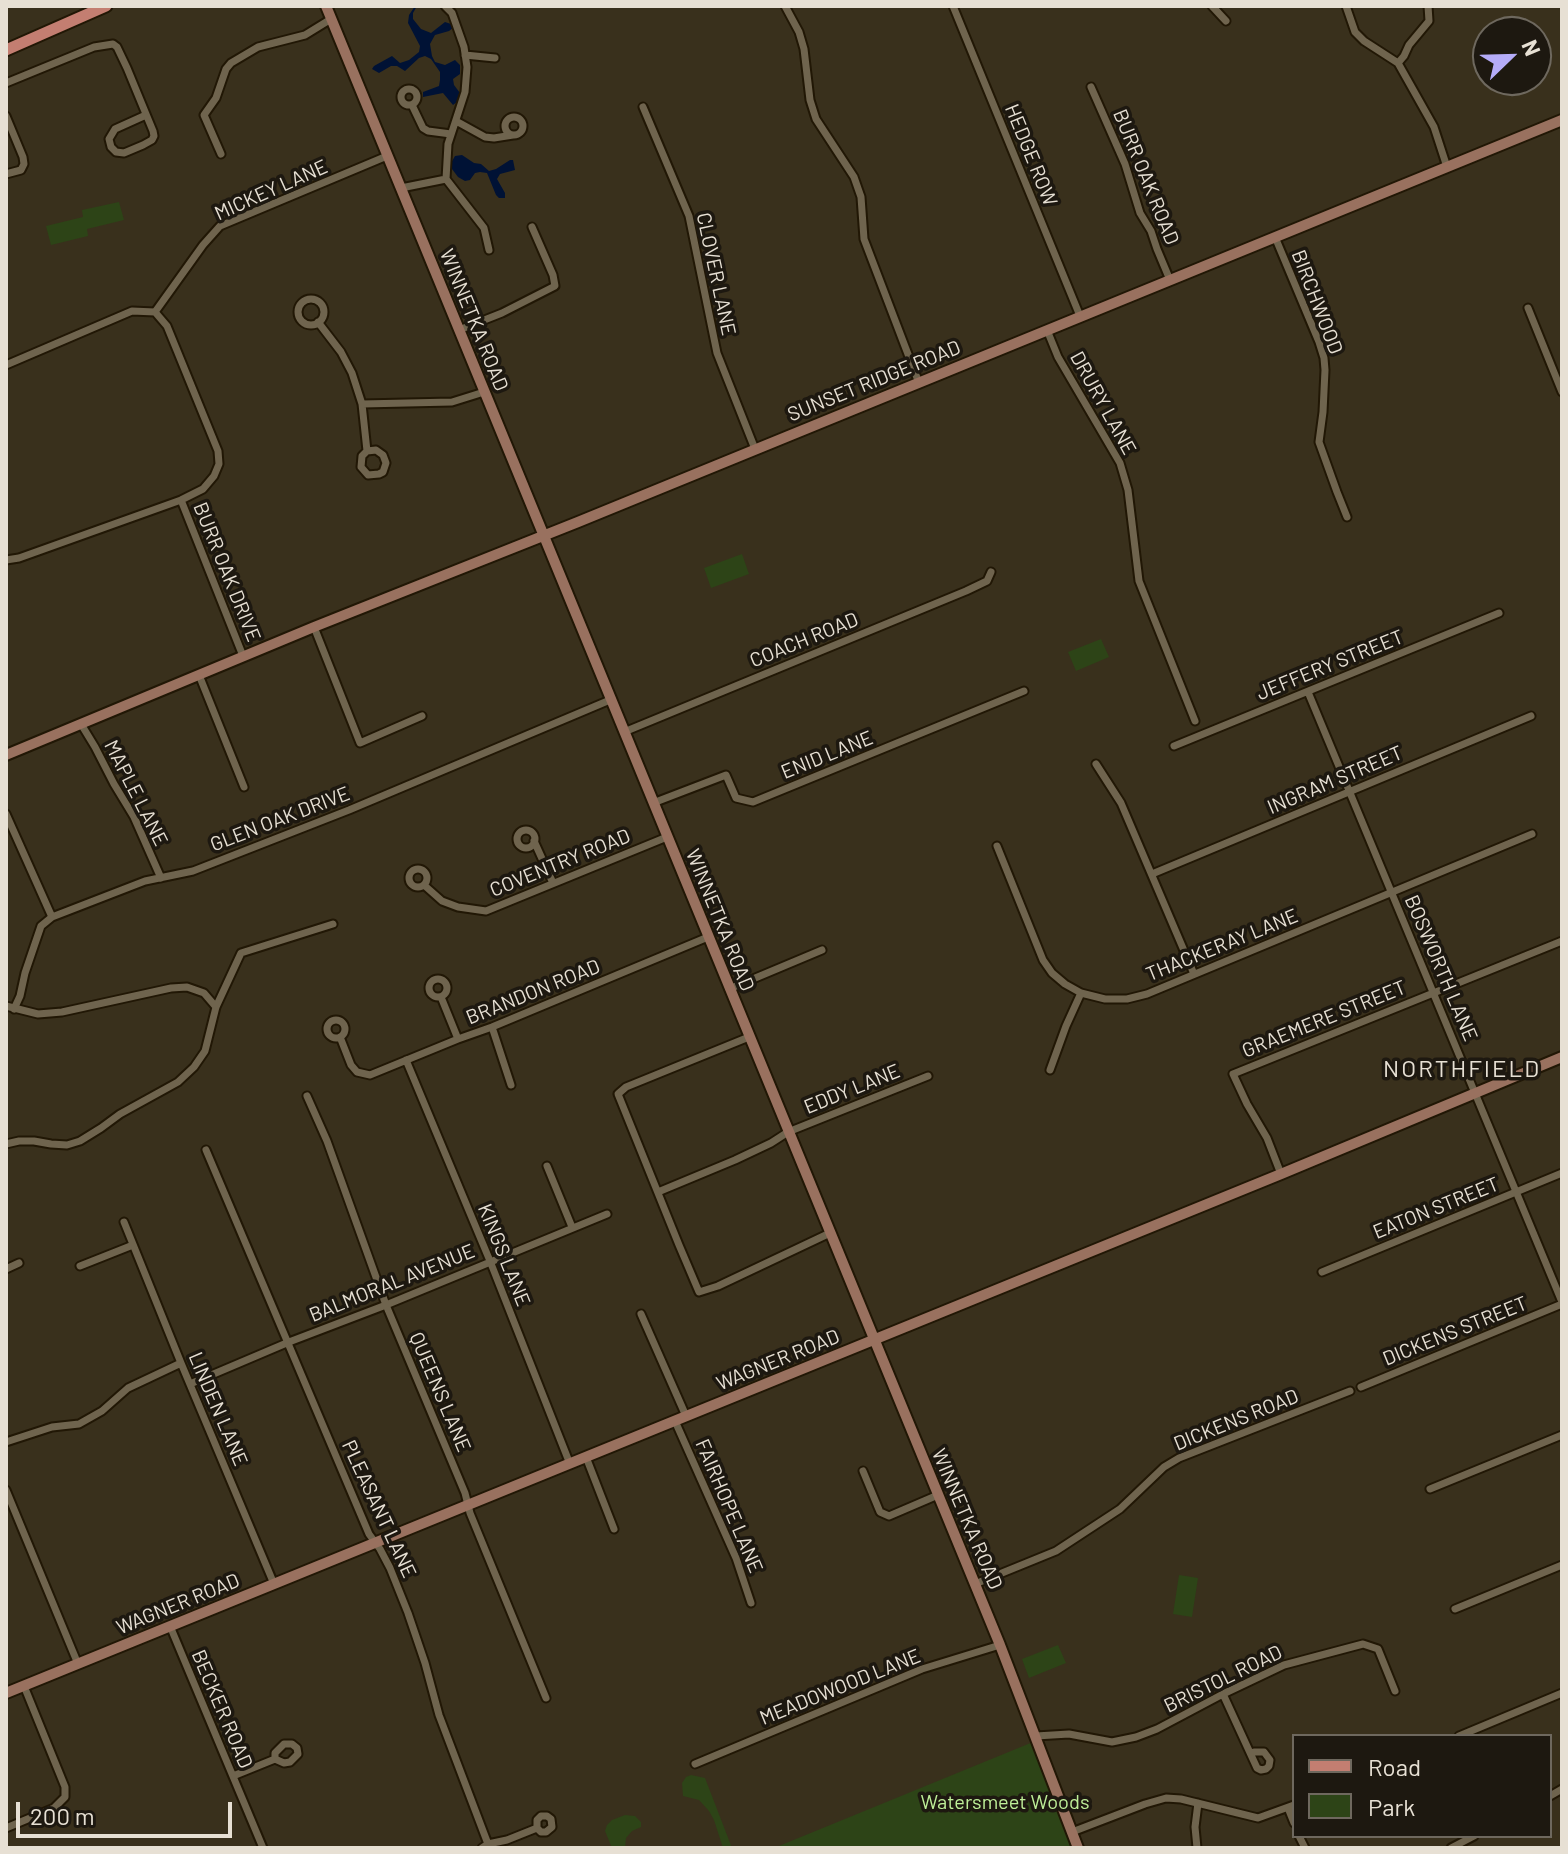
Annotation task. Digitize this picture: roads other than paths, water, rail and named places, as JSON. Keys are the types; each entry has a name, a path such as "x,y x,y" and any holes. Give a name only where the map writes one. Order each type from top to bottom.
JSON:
{"main road":[{"path":"6,50 106,6"}],"street":[{"name":"WINNETKA ROAD","path":"326,6 1000,1645 1078,1848"},
{"path":"785,6 804,49 810,100 816,119 854,177 861,197 864,239 919,383"},
{"name":"HEDGE ROW","path":"953,6 1080,316"},
{"path":"1212,6 1226,21"},
{"path":"1346,6 1355,32 1398,63 1434,127 1447,167"},
{"path":"1398,63 1429,21 1428,6"},
{"path":"452,8 467,67 465,92 448,144 446,179 484,228 489,250"},
{"path":"221,154 204,115 216,98 226,69 258,47 305,35 331,19"},
{"path":"6,83 94,47 113,44 127,68 153,131 152,140 124,153 116,152 109,139 115,129 146,115"},
{"path":"465,55 495,58"},
{"name":"BURR OAK ROAD","path":"1091,87 1170,280"},
{"path":"412,105 423,128 451,134"},
{"name":"CLOVER LANE","path":"643,107 689,216 717,353 755,449"},
{"path":"6,116 24,164 21,170 6,174"},
{"name":"SUNSET RIDGE ROAD","path":"6,755 1562,120"},
{"path":"456,121 485,137 513,135"},
{"name":"MICKEY LANE","path":"155,312 220,226 387,156"},
{"path":"401,188 446,179"},
{"path":"459,330 502,313 555,286 532,227"},
{"name":"BIRCHWOOD","path":"1275,237 1324,358 1319,442 1347,517"},
{"path":"1528,308 1562,392"},
{"path":"6,365 132,311 155,312"},
{"name":"BURR OAK DRIVE","path":"155,312 167,326 218,451 219,464 214,476 203,489 181,500 243,656"},
{"path":"318,322 341,352 352,373 362,404 367,451"},
{"name":"DRURY LANE","path":"1047,330 1058,357 1120,463 1128,490 1139,581 1195,721"},
{"path":"362,404 452,402 484,392"},
{"path":"7,560 181,500"},
{"name":"COACH ROAD","path":"624,732 966,591 987,581 991,572"},
{"name":"JEFFERY STREET","path":"1174,746 1499,613"},
{"path":"314,627 360,743 422,716"},
{"path":"199,675 244,787"},
{"name":"ENID LANE","path":"653,803 726,775 736,798 753,802 1024,691"},
{"name":"BOSWORTH LANE","path":"1308,692 1562,1303"},
{"name":"GLEN OAK DRIVE","path":"52,917 145,881 193,871 349,810 610,700"},
{"name":"INGRAM STREET","path":"1152,874 1531,716"},
{"name":"MAPLE LANE","path":"81,724 134,817 161,878"},
{"path":"1096,764 1121,803 1194,974"},
{"path":"6,814 52,917 41,926 20,996 10,1008 38,1014 62,1012 187,987 204,993 216,1007"},
{"name":"THACKERAY LANE","path":"997,846 1043,960 1058,979 1081,993 1105,999 1127,999 1147,994 1532,834"},
{"name":"COVENTRY ROAD","path":"424,885 442,901 466,909 486,911 667,837"},
{"path":"534,841 553,883"},
{"path":"6,1144 34,1141 67,1145 80,1141 120,1114 178,1082 205,1051 216,1007 241,953 333,924"},
{"name":"BRANDON ROAD","path":"340,1037 351,1065 357,1072 370,1075 708,937"},
{"name":"GRAEMERE STREET","path":"1281,1174 1267,1138 1233,1074 1562,941"},
{"path":"729,989 822,950"},
{"path":"1050,1070 1081,993"},
{"path":"441,997 458,1039"},
{"path":"492,1027 511,1085"},
{"path":"749,1037 626,1087 618,1094 699,1292 830,1233"},
{"name":"WAGNER ROAD","path":"6,1693 1562,1057"},
{"name":"KINGS LANE","path":"406,1060 570,1464"},
{"name":"EDDY LANE","path":"658,1192 735,1160 788,1132 928,1076"},
{"name":"QUEENS LANE","path":"307,1096 327,1141 386,1305 546,1698"},
{"name":"PLEASANT LANE","path":"206,1150 369,1534 390,1568 422,1652 439,1715 485,1846 537,1828"},
{"path":"547,1166 572,1227"},
{"name":"EATON STREET","path":"1322,1272 1562,1173"},
{"name":"BALMORAL AVENUE","path":"190,1384 607,1214"},
{"name":"LINDEN LANE","path":"124,1222 274,1584"},
{"path":"80,1266 133,1245"},
{"path":"6,1269 19,1263"},
{"name":"DICKENS STREET","path":"1361,1387 1562,1303"},
{"path":"641,1314 686,1416"},
{"path":"6,1442 52,1427 79,1424 102,1411 128,1388 181,1363"},
{"name":"DICKENS ROAD","path":"975,1584 1056,1551 1120,1509 1164,1467 1179,1458 1350,1391"},
{"name":"FAIRHOPE LANE","path":"675,1421 736,1558 751,1603"},
{"path":"1430,1489 1562,1435"},
{"path":"586,1457 614,1529"},
{"path":"863,1471 880,1512 889,1516 938,1495"},
{"path":"6,1490 78,1664"},
{"path":"1455,1609 1562,1565"},
{"name":"BECKER ROAD","path":"170,1626 263,1848"},
{"name":"BRISTOL ROAD","path":"1036,1736 1069,1734 1112,1742 1136,1737 1284,1665 1363,1644 1378,1649 1395,1691"},
{"name":"MEADOWOOD LANE","path":"695,1764 922,1669 1000,1645"},
{"path":"6,1828 54,1808 65,1797 65,1787 24,1686"},
{"path":"1464,1734 1562,1693"},
{"path":"1223,1694 1251,1754"},
{"path":"233,1776 275,1759"},
{"path":"1072,1832 1166,1798 1258,1818 1291,1807"},
{"path":"1197,1848 1195,1827 1198,1803"},
{"path":"1451,1848 1470,1838"}],"water":[{"path":"415,6 413,19 421,29 431,33 445,22 453,28 435,35 430,44 435,62 445,65 455,60 460,65 460,74 453,79 460,96 453,105 443,93 423,97 423,92 439,86 440,80 440,72 425,56 405,71 397,66 379,73 372,69 392,56 400,63 419,52 420,46 408,23"},
{"path":"462,155 489,171 513,160 515,170 500,174 497,179 505,198 496,195 487,173 475,173 465,181 458,177 451,163 455,156"}],"district":[{"name":"NORTHFIELD","path":"1462,1069"}],"park label":[{"name":"Watersmeet Woods","path":"1005,1802"}]}
